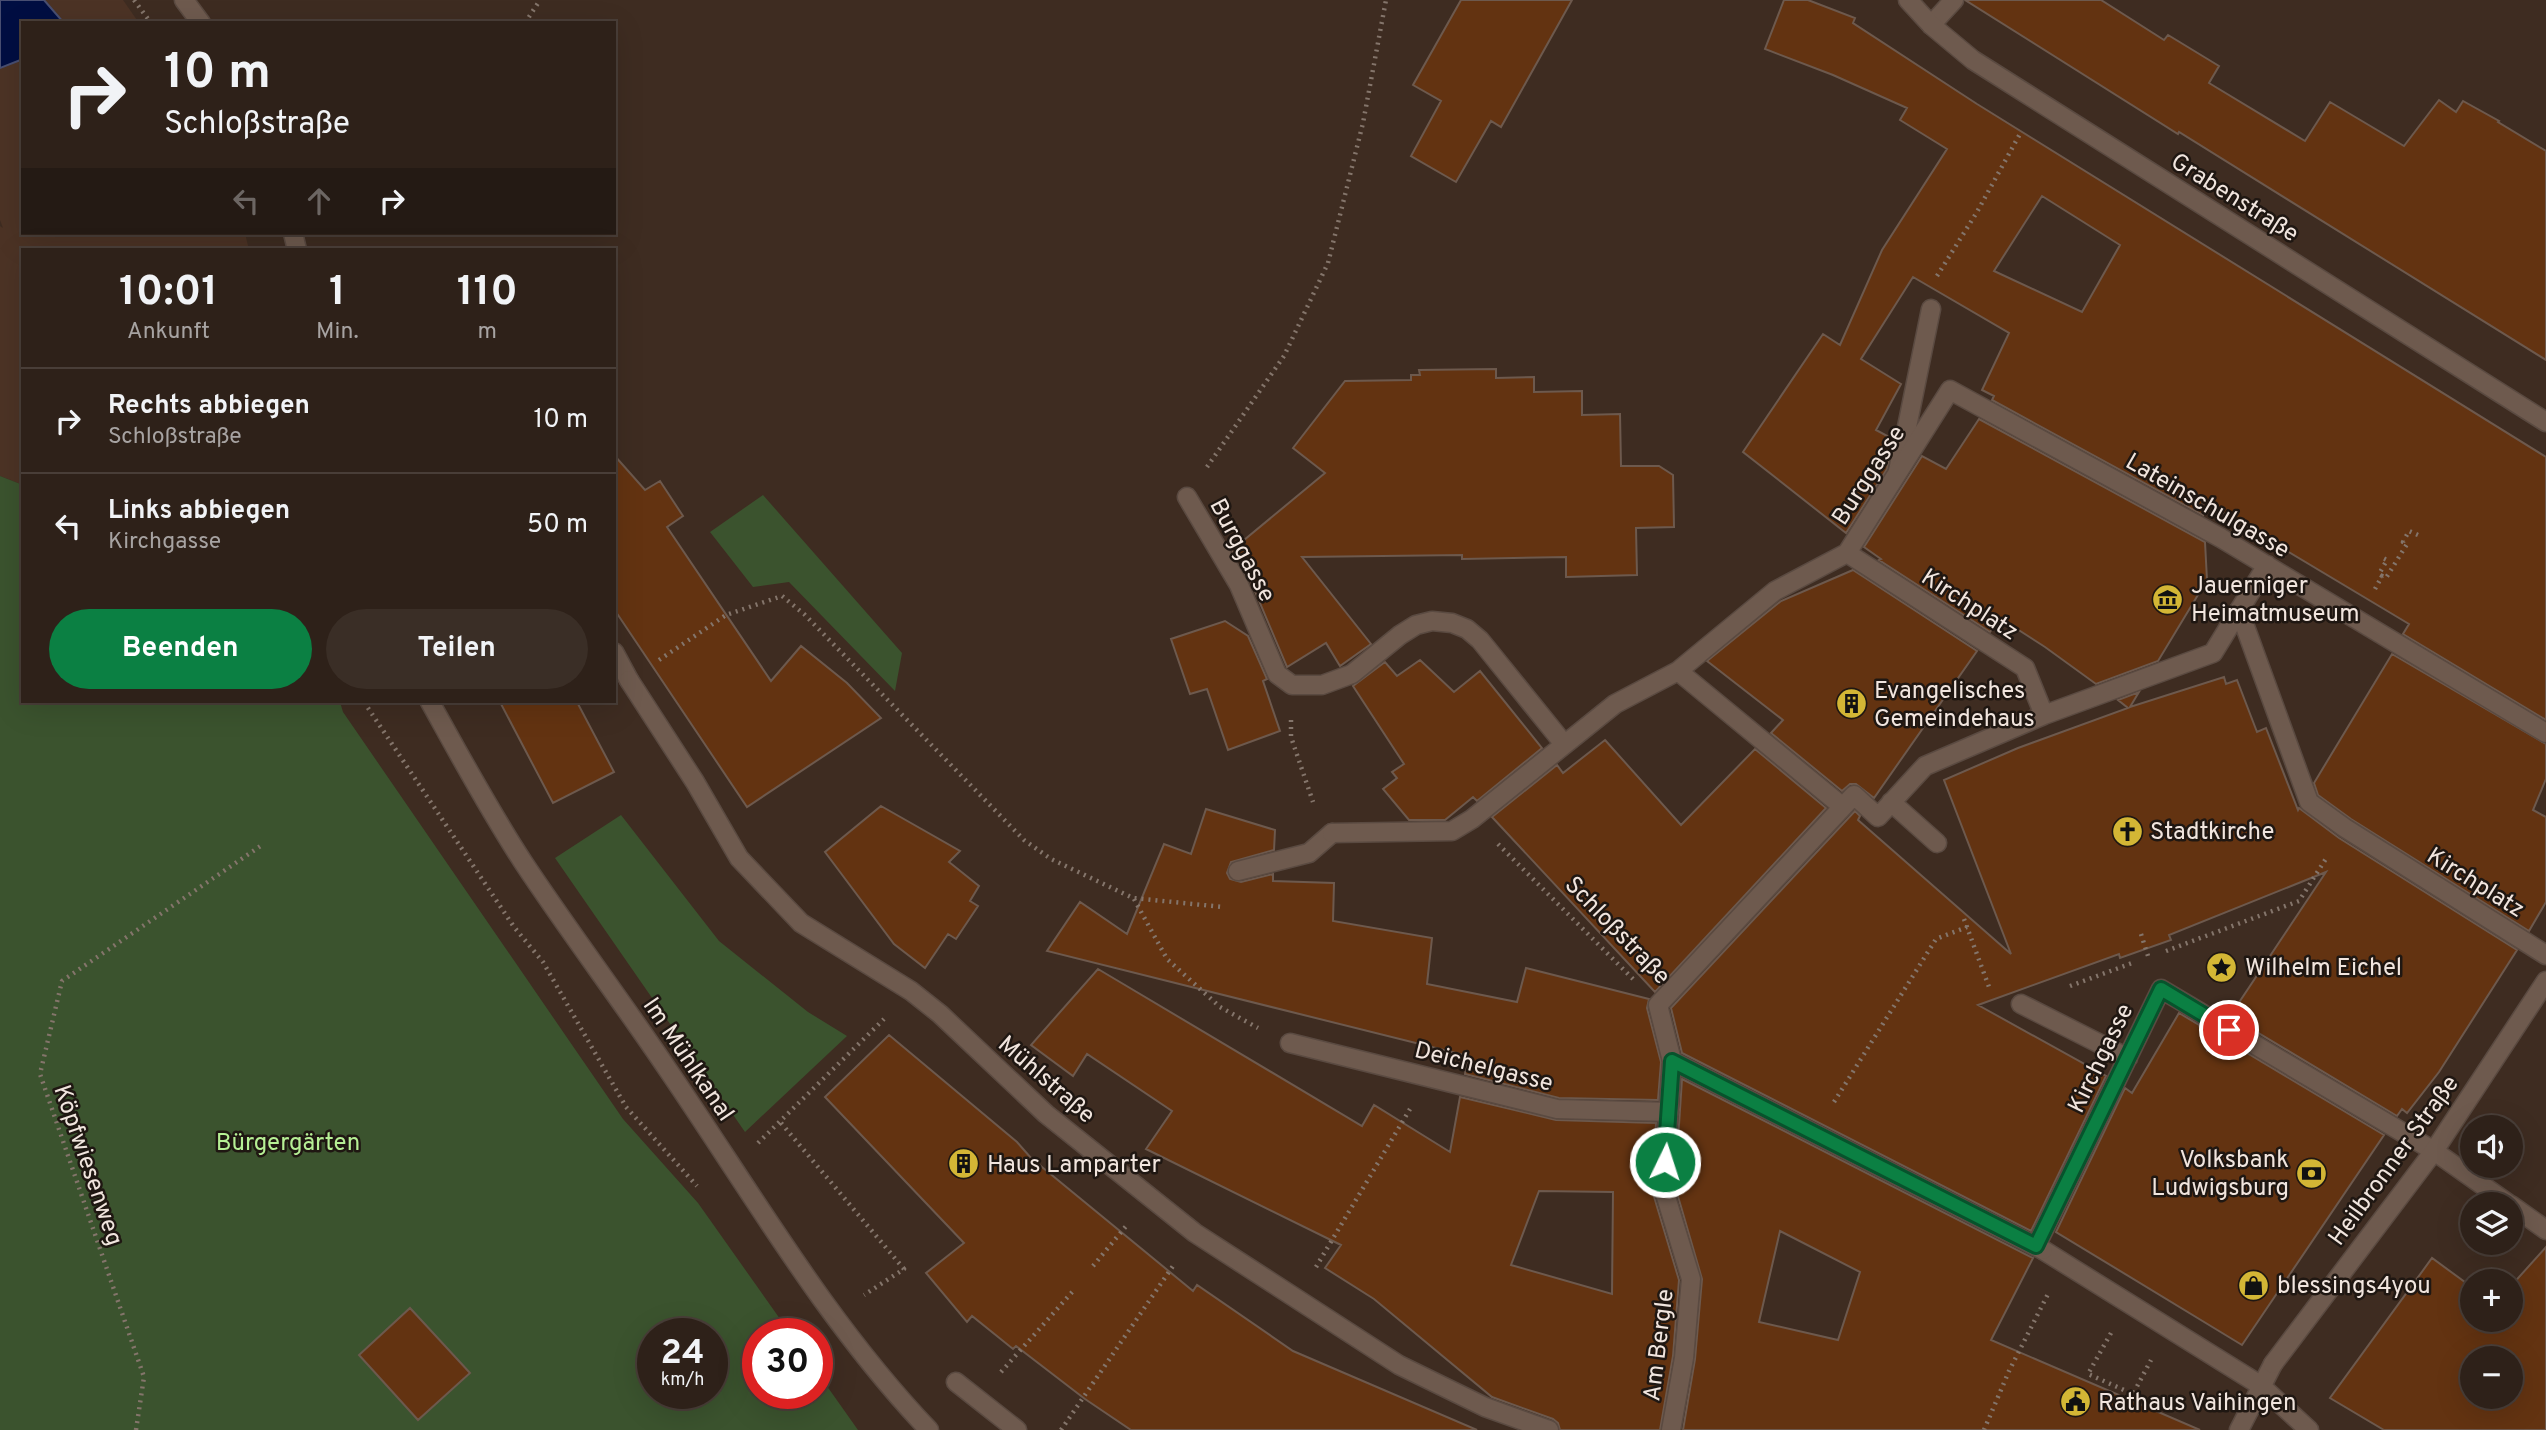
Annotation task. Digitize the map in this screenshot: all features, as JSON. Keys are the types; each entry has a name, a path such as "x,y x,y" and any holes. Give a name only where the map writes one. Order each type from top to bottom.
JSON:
{"street":[{"path":"184,0 200,21"},
{"name":"Grabenstraße","path":"1908,0 1931,25 1973,60 2546,422"},
{"path":"1931,25 1954,0"},
{"path":"1896,477 1931,309"},
{"name":"Burggasse","path":"1472,819 1615,704 1678,671 1775,591 1847,553 1951,390"},
{"name":"Lateinschulgasse","path":"1951,390 2266,565 2546,733"},
{"name":"Burggasse","path":"1187,497 1239,585 1277,674 1292,685 1322,685 1337,680 1352,674 1416,625 1432,621 1452,623 1467,629 1480,640 1564,744"},
{"name":"Kirchplatz","path":"1847,553 2025,668 2044,715"},
{"path":"1658,1005 1854,795 1878,817 1925,766 2044,715 2213,653 2266,565"},
{"name":"Kirchplatz","path":"2239,610 2309,803 2546,955"},
{"name":"Mühlstraße","path":"616,656 739,858 801,923 911,991 940,1014 1046,1114 1195,1233 1398,1365 1485,1407 1549,1430"},
{"path":"1678,671 1843,807"},
{"name":"Im Mühlkanal","path":"431,703 469,773 523,861 669,1071 832,1316 890,1389 929,1430"},
{"path":"1892,802 1937,843"},
{"path":"1238,871 1309,853 1332,833 1452,831 1472,819"},
{"name":"Heilbronner Straße","path":"2239,1430 2273,1364 2434,1151 2546,981"},
{"name":"Kirchgasse","path":"2040,1248 2161,989 2434,1151"},
{"path":"2021,1004 2128,1058"},
{"name":"Schloßstraße","path":"1658,1005 1672,1061"},
{"name":"Deichelgasse","path":"1290,1043 1557,1109 1669,1112"},
{"path":"1672,1061 2040,1248 2260,1385 2309,1430"},
{"name":"Am Bergle","path":"1671,1430 1684,1358 1691,1279 1663,1187 1672,1061"},
{"path":"2434,1151 2492,1192"},
{"path":"2523,1214 2546,1230"},
{"path":"956,1382 1017,1430"}],"path":[{"path":"134,0 150,21"},
{"path":"526,21 540,0"},
{"name":"Burggasse","path":"1187,497 1284,356 1328,263 1363,123 1386,0"},
{"path":"1935,280 1977,212 2014,144"},
{"path":"2382,576 2388,576 2407,544 2403,542 2409,531 2417,535"},
{"path":"2382,576 2379,574 2387,560 2383,558"},
{"path":"2376,587 2382,576"},
{"path":"629,680 726,615 782,596 804,614 1024,840 1051,859 1133,898 1226,907 1238,871"},
{"path":"365,703 514,927 543,962 626,1107 702,1192 733,1168 780,1123 911,991"},
{"path":"1291,737 1316,810"},
{"name":"Schloßstraße","path":"1472,819 1586,930 1658,1005"},
{"path":"2167,950 2299,901 2345,828"},
{"name":"Köpfwiesenweg","path":"136,1430 144,1377 40,1074 62,981 262,845"},
{"path":"1133,898 1167,959 1220,1007 1290,1043"},
{"path":"1964,919 1990,989"},
{"path":"1815,1133 1936,939 1967,927"},
{"path":"2141,934 2146,949"},
{"path":"2112,971 2132,963"},
{"path":"1314,1271 1412,1106"},
{"path":"780,1123 904,1269 832,1316"},
{"path":"1093,1266 1150,1197"},
{"path":"1061,1430 1195,1233"},
{"path":"1983,1430 2009,1371 2064,1262"},
{"path":"978,1399 1074,1290"},
{"path":"2088,1374 2133,1394"},
{"path":"2101,1388 2104,1381"}],"shaded area":[{"path":"0,0 44,0 62,21 21,21 21,60 0,68"},
{"path":"44,0 123,0 138,21 62,21"},
{"path":"21,60 21,235 245,235 249,248 21,248 21,484 0,476 0,226 3,228 0,220 0,68"}],"green space":[{"name":"Bürgergärten","path":"0,476 21,484 21,703 340,703 343,712 623,1119 698,1203 779,1318 742,1318 742,1409 833,1409 833,1395 858,1430 0,1430"},
{"path":"763,495 902,653 895,691 789,582 753,587 710,532"},
{"path":"621,815 719,941 808,1012 847,1036 745,1132 555,858"}],"building":[{"path":"1461,0 1572,0 1501,127 1491,121 1456,182 1411,156 1441,101 1413,85"},
{"path":"1784,0 1808,0 1855,18 1853,23 1977,104 2546,457 2546,720 2403,634 2409,624 2202,500 2203,515 1992,400 1994,396 1982,390 2009,333 1913,277 1861,359 1901,384 1876,430 1893,439 1887,469 1846,533 1743,452 1823,334 1840,345 1882,250 1947,149 1900,120 1907,108 1765,49","holes":["2042,196 2120,245 2082,312 1994,271"]},
{"path":"1965,0 2101,0 2164,40 2168,35 2219,66 2209,83 2305,141 2330,102 2404,146 2439,100 2456,112 2463,101 2499,121 2546,151 2546,360 2179,132 2178,134"},
{"path":"1496,369 1496,378 1534,377 1534,392 1582,391 1582,415 1620,414 1621,466 1659,466 1673,475 1674,527 1636,528 1637,575 1566,577 1566,557 1302,557 1371,644 1340,666 1326,643 1287,667 1241,558 1237,559 1232,550 1325,473 1293,448 1345,381 1411,380 1411,375 1420,375 1419,370"},
{"path":"1979,419 2205,542 2207,580 2158,661 2096,684 2000,618 1990,632 1879,560 1881,559 1864,547 1922,456 1946,469"},
{"path":"616,457 645,490 660,481 683,516 667,527 771,681 801,646 847,683 881,718 747,807 616,612"},
{"name":"Evangelisches Gemeindehaus","path":"1853,570 1977,651 1874,798 1856,784 1850,784 1842,791 1771,733 1783,720 1707,661 1781,601"},
{"path":"1225,621 1248,636 1267,679 1263,681 1280,731 1228,750 1207,689 1190,694 1171,639"},
{"path":"2392,654 2546,744 2546,779 2533,810 2546,817 2546,902 2529,931 2351,819 2318,795 2314,783"},
{"path":"1420,660 1454,692 1480,671 1542,748 1477,801 1473,797 1445,820 1409,820 1383,789 1397,778 1392,772 1404,764 1353,686 1385,662 1397,676"},
{"path":"2224,677 2226,684 2237,680 2257,732 2266,728 2298,810 2299,808 2339,838 2517,950 2439,1072 2407,1113 2402,1109 2397,1116 2230,1016 2326,872 2169,935 2171,940 2120,958 2119,954 1978,1005 2106,1076 2031,1231 1682,1053 1671,1008 1855,811 1860,816 1858,820 2011,954 1944,780 2018,748 2128,708 2118,700 2139,692 2130,707"},
{"path":"501,703 578,703 614,772 553,803"},
{"path":"1605,740 1681,825 1755,749 1826,808 1655,992 1492,817 1557,765 1563,773"},
{"path":"881,806 960,851 949,862 979,886 970,901 978,906 956,939 948,934 925,968 894,944 825,852"},
{"path":"1206,809 1275,830 1274,850 1231,862 1227,873 1230,879 1241,882 1273,874 1273,881 1334,883 1333,921 1432,938 1427,984 1517,1002 1526,968 1649,999 1647,1008 1661,1062 1658,1100 1559,1098 1465,1074 1468,1056 1047,951 1080,902 1127,934 1164,844 1191,854"},
{"path":"1098,969 1362,1126 1374,1105 1450,1152 1460,1097 1556,1120 1656,1123 1652,1190 1679,1280 1673,1356 1660,1430 1560,1430 1553,1419 1492,1397 1374,1299 1325,1268 1341,1245 1146,1149 1172,1111 1087,1054 1073,1076 1031,1045","holes":["1539,1191 1613,1192 1612,1294 1511,1265"]},
{"path":"2179,1013 2199,1025 2207,1050 2217,1035 2384,1135 2242,1345 2056,1232 2125,1088 2132,1093"},
{"path":"889,1035 1017,1142 1031,1158 1193,1291 1197,1285 1293,1351 1477,1430 1131,1430 1016,1346 1013,1349 972,1316 967,1322 926,1273 964,1243 825,1097"},
{"path":"1682,1079 2033,1258 1991,1340 2200,1430 1683,1430 1695,1359 1702,1279 1675,1186","holes":["1780,1231 1860,1272 1838,1340 1759,1322"]},
{"path":"2546,1247 2546,1430 2384,1430 2330,1398 2432,1258 2460,1278 2460,1332 2523,1332 2523,1273"},
{"path":"410,1308 470,1373 418,1420 359,1355"}],"place":[{"name":"Jauerniger Heimatmuseum","path":"2168,599"},
{"name":"Evangelisches Gemeindehaus","path":"1851,704"},
{"name":"Stadtkirche","path":"2127,831"},
{"name":"Wilhelm Eichel","path":"2222,967"},
{"name":"Haus Lamparter","path":"964,1164"},
{"name":"Volksbank Ludwigsburg","path":"2312,1173"},
{"name":"blessings4you","path":"2254,1285"},
{"name":"Rathaus Vaihingen","path":"2075,1402"}],"route":[{"path":"1665,1162 1672,1061 2036,1246 2161,989 2229,1030"}]}
